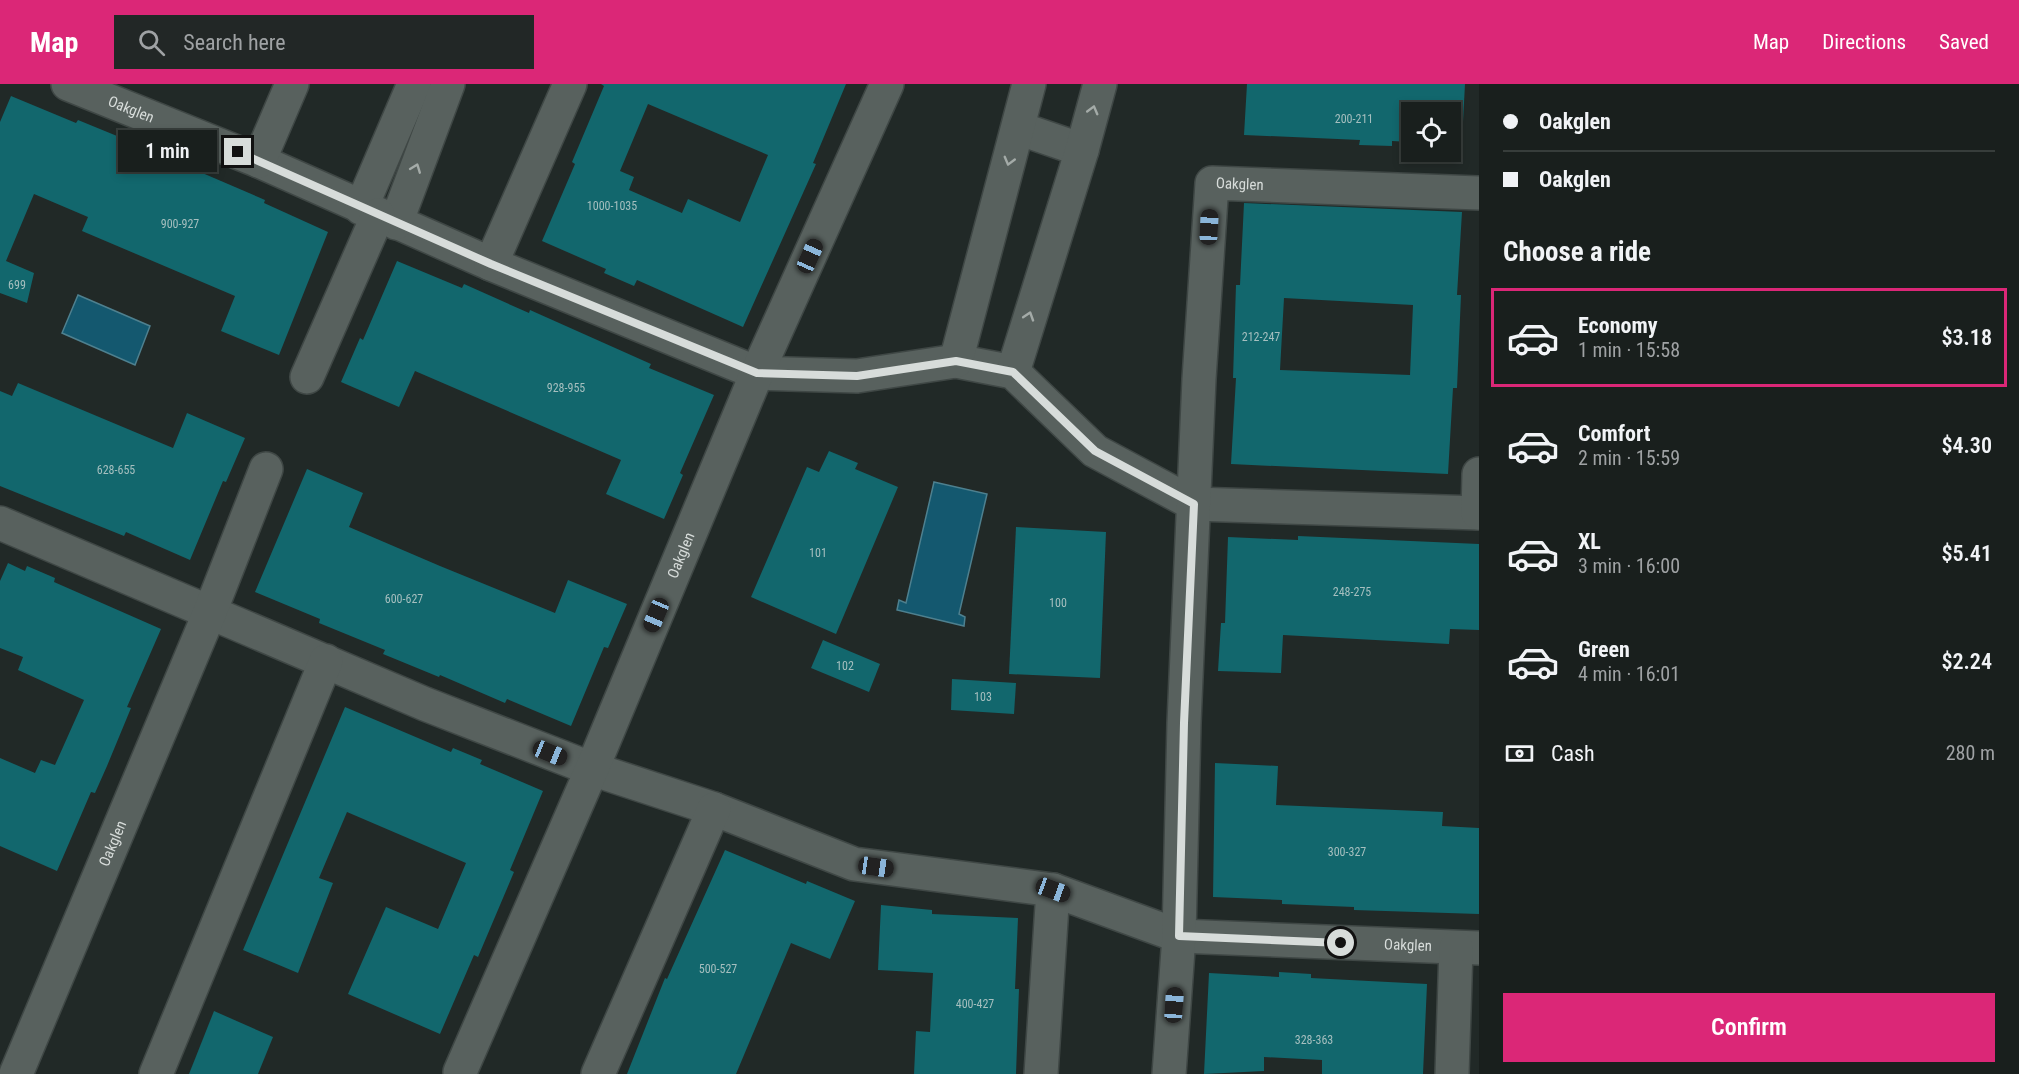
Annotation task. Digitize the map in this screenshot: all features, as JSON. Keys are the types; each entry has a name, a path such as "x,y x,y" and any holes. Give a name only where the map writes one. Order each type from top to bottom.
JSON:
{"street":[{"name":"Oakglen","path":"68,84 259,161 378,216 757,373 857,376 956,361 1013,372"},
{"path":"259,161 291,84"},
{"path":"378,216 414,84"},
{"path":"307,377 378,216 448,84"},
{"path":"491,264 570,84"},
{"name":"Oakglen","path":"460,1072 592,769 757,373 886,84"},
{"path":"956,361 1029,84"},
{"path":"1100,84 1082,150 1013,372 1095,451 1194,504 1478,513 1479,474"},
{"path":"1018,128 1082,150"},
{"name":"Oakglen","path":"1169,1074 1179,936 1184,723 1212,183 1479,193"},
{"name":"Oakglen","path":"16,1074 210,612 266,469"},
{"name":"Oakglen","path":"0,523 326,662 592,769 714,809 854,864 1053,890 1179,936 1467,948 1452,1074"},
{"path":"156,1074 326,662"},
{"path":"598,1074 714,809"},
{"path":"1041,1074 1053,890"}],"water":[{"path":"78,295 150,326 135,365 62,333"},
{"path":"934,482 987,494 959,614 965,617 964,626 897,610 899,600 906,603"}],"building":[{"path":"601,84 846,84 813,163 816,164 743,327 637,280 634,286 604,273 606,269 542,241 575,164 572,162 604,86","holes":["648,104 768,155 740,222 688,199 682,213 629,190 634,177 620,171"]},
{"path":"1247,84 1465,84 1462,141 1461,102 1401,102 1401,141 1392,141 1392,146 1359,145 1360,140 1244,135"},
{"path":"11,96 76,123 78,120 200,170 328,232 279,355 221,331 235,296 82,231 88,217 34,194 6,261 34,273 27,303 0,293 0,122"},
{"path":"1244,203 1462,212 1457,295 1461,295 1457,388 1453,388 1448,474 1231,464 1236,378 1233,378 1236,285 1240,285","holes":["1284,298 1413,305 1410,375 1280,370"]},
{"path":"397,261 462,288 464,284 529,313 530,310 651,364 649,368 714,395 680,473 683,475 664,519 606,494 621,460 415,371 399,407 341,382 360,338 363,340"},
{"path":"18,383 173,448 187,413 245,438 226,482 223,481 190,560 126,532 124,536 0,486 0,391 12,396"},
{"path":"829,451 858,463 855,469 898,487 836,634 751,597 807,467 819,472"},
{"path":"307,469 363,493 349,527 440,566 555,613 568,580 627,604 608,648 604,647 571,726 507,699 505,703 383,654 385,650 319,623 320,619 255,592"},
{"path":"1016,527 1106,532 1100,678 1009,674"},
{"path":"1298,536 1479,544 1479,630 1450,629 1449,644 1283,635 1281,673 1218,671 1221,623 1225,623 1228,537 1298,540"},
{"path":"8,563 25,571 27,566 55,578 54,582 161,629 127,707 131,708 107,766 95,793 91,792 57,871 0,846 0,758 35,773 41,760 55,765 84,700 18,670 23,657 0,648 0,581"},
{"path":"823,640 880,664 869,692 811,668"},
{"path":"952,679 1016,683 1014,714 951,710"},
{"path":"345,707 451,752 453,748 482,760 480,764 543,791 510,870 514,872 478,957 474,955 440,1034 348,994 386,907 438,929 466,863 347,812 319,878 333,883 298,973 243,950"},
{"path":"1215,763 1278,766 1276,805 1443,812 1442,826 1479,828 1479,914 1354,910 1354,907 1282,904 1282,900 1213,897"},
{"path":"725,850 806,884 807,881 855,901 830,959 791,943 736,1074 627,1074 665,978 667,979"},
{"path":"881,905 932,910 932,914 1018,918 1015,989 1019,989 1016,1074 914,1074 916,1031 930,1032 933,973 878,970"},
{"path":"1279,972 1311,974 1311,978 1427,984 1423,1074 1322,1074 1322,1060 1264,1057 1264,1071 1204,1074 1209,973 1279,977"},
{"path":"214,1011 273,1037 258,1074 189,1074"}],"route":[{"path":"238,152 491,264 757,373 857,376 956,361 1013,372 1095,451 1194,504 1184,723 1179,936 1341,943"}]}
